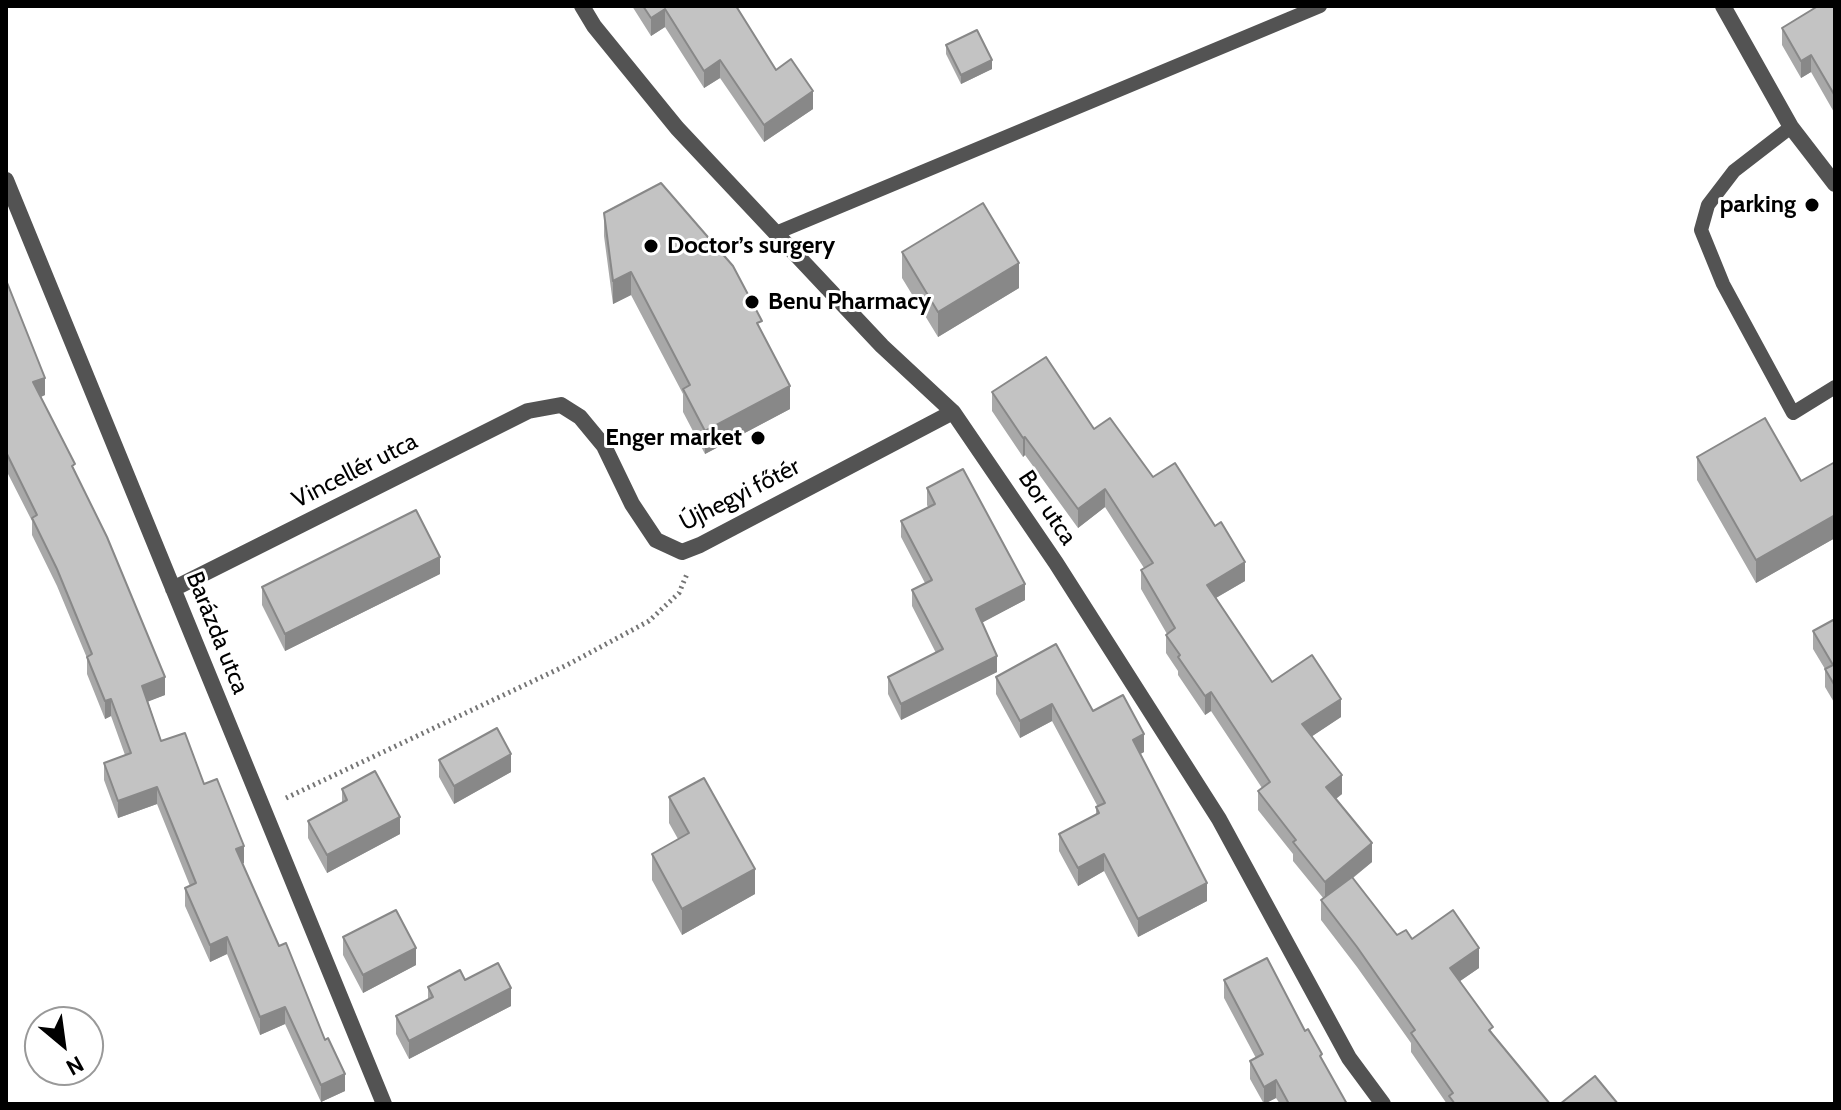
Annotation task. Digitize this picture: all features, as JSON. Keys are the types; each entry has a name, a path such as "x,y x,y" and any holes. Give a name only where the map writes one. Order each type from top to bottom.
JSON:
{"street":[{"name":"Bor utca","path":"582,6 594,26 677,128 882,346 953,412 1056,563 1219,819 1349,1058 1383,1104"},
{"path":"1723,6 1791,127 1835,184"},
{"name":"Barázda utca","path":"6,180 384,1104"},
{"name":"Vincellér utca","path":"173,589 528,411 561,405"},
{"name":"Újhegyi főtér","path":"561,405 580,417 604,446 632,504 656,540 682,552 953,412"}],"lane":[{"path":"776,233 1320,6"},
{"path":"1791,127 1734,171 1708,205 1701,230 1723,284 1793,413 1835,387"}],"path":[{"path":"263,809 567,665 649,621 679,593 700,545"}],"building":[{"path":"643,6 736,6 776,70 791,59 813,91 764,125 720,60 704,71 665,9 651,18"},
{"path":"1818,6 1835,6 1835,96 1811,55 1801,61 1782,28"},
{"path":"977,30 992,60 961,75 946,45"},
{"path":"661,183 733,266 762,321 757,323 790,386 705,431 683,389 690,385 631,272 613,281 604,213"},
{"path":"983,203 1019,263 938,312 902,252"},
{"path":"6,280 45,378 33,382 75,464 72,466 107,537 165,677 142,686 161,741 185,733 204,784 217,779 244,846 236,849 279,946 286,943 325,1040 328,1038 345,1074 321,1085 285,1007 260,1017 227,937 210,945 185,888 196,883 157,787 118,801 104,763 131,753 111,699 105,701 87,657 92,654 32,518 37,515 6,452"},
{"path":"1046,357 1094,429 1110,418 1153,477 1175,463 1215,526 1221,522 1245,562 1207,585 1272,682 1312,655 1341,699 1302,724 1342,775 1326,787 1372,843 1325,882 1258,791 1270,782 1211,692 1205,696 1178,657 1180,655 1166,635 1175,628 1141,570 1153,563 1105,489 1078,509 992,392"},
{"path":"1765,418 1801,481 1835,462 1835,515 1756,560 1697,457"},
{"path":"963,469 1025,584 976,609 997,656 901,704 888,677 943,649 912,590 932,580 901,521 935,504 927,488"},
{"path":"416,510 440,557 285,634 262,587"},
{"path":"1835,619 1835,686 1825,669 1833,665 1813,631"},
{"path":"1056,644 1093,711 1123,695 1144,734 1133,740 1207,883 1138,919 1104,854 1078,868 1059,834 1099,813 1096,807 1105,803 1052,704 1020,721 996,677"},
{"path":"497,728 511,754 454,786 439,760"},
{"path":"375,771 400,817 327,855 308,821 347,800 342,789"},
{"path":"704,778 755,869 682,909 652,854 689,833 669,797"},
{"path":"1352,877 1397,935 1406,930 1412,939 1453,910 1479,948 1450,968 1493,1027 1489,1030 1550,1104 1455,1104 1449,1096 1453,1093 1411,1033 1415,1030 1321,900"},
{"path":"396,910 416,948 363,975 343,937"},
{"path":"1267,958 1347,1104 1289,1104 1276,1080 1264,1087 1250,1061 1263,1054 1224,980"},
{"path":"498,963 511,988 409,1041 396,1016 433,997 428,987 460,970 465,980"},
{"path":"1595,1076 1618,1104 1560,1104"}],"place":[{"name":"parking","path":"1812,205"},
{"name":"Doctor’s surgery","path":"651,246"},
{"name":"Benu Pharmacy","path":"752,302"},
{"name":"Enger market","path":"758,438"}]}
